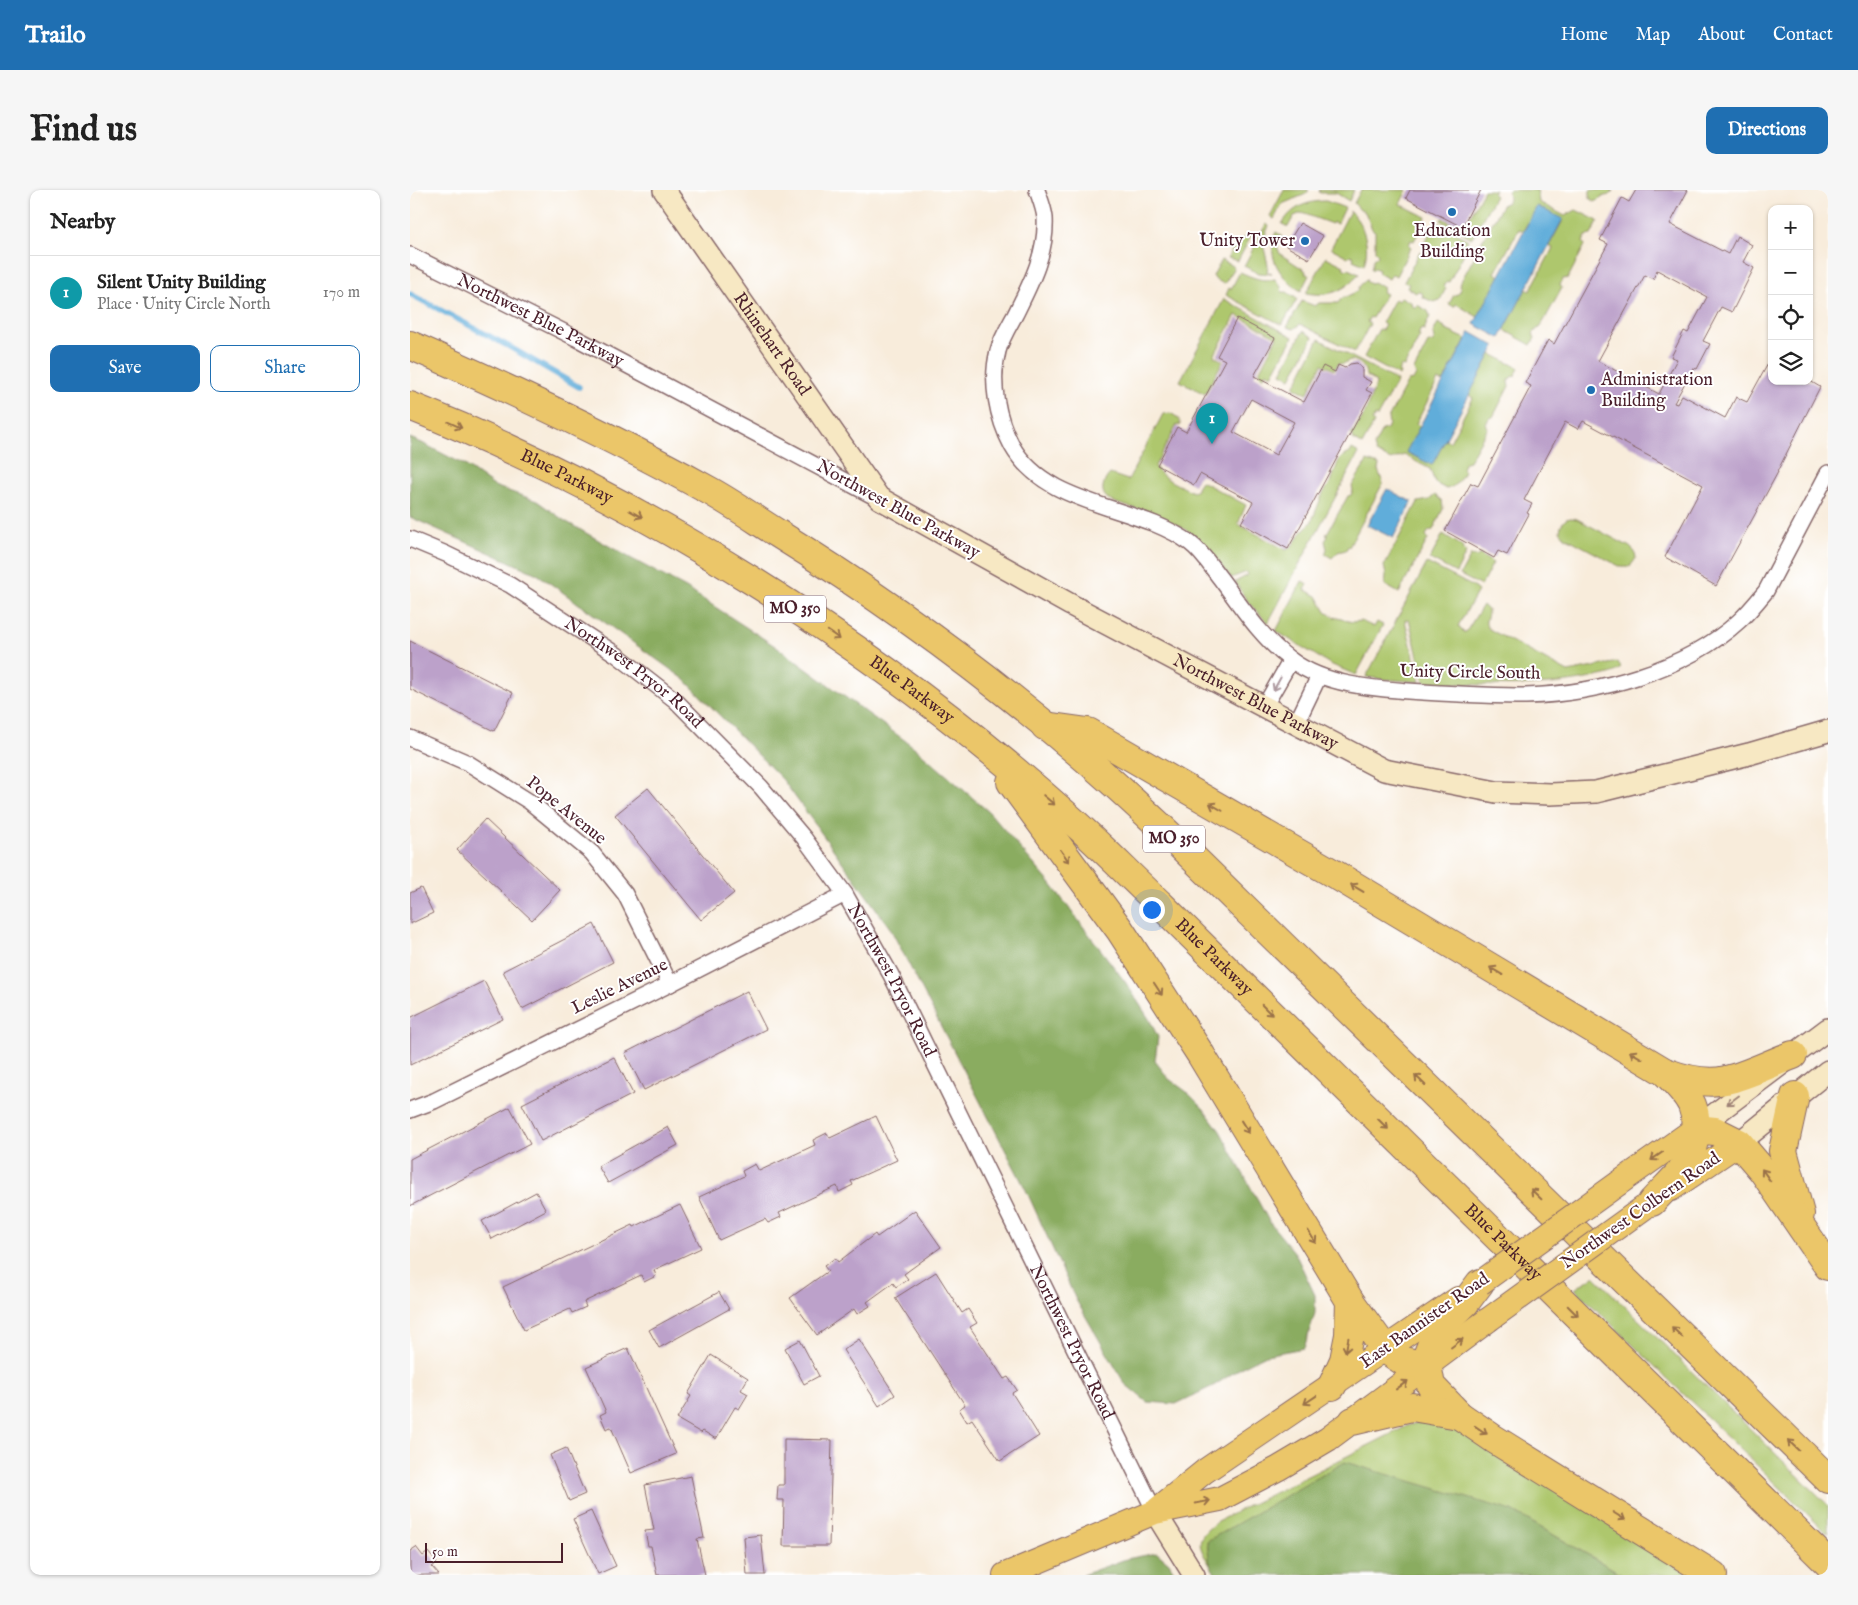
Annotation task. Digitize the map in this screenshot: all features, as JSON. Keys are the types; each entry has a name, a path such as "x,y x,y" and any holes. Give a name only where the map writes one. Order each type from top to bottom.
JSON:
{"highway":[{"name":"MO 350","path":"410,345 499,384 595,430 712,492 825,562 926,632 1045,726 1095,767 1180,845 1828,1479"},
{"name":"Blue Parkway","path":"410,406 524,456 593,490 703,551 800,612 904,684 984,746 1065,814 1161,905 1828,1563"},
{"path":"1045,726 1088,732 1336,875 1664,1072 1680,1087 1691,1103 1695,1115 1695,1129 1692,1152 1681,1171 1648,1205"},
{"path":"984,746 1120,930 1206,1064 1350,1302 1385,1349 1403,1361 1427,1366"},
{"path":"1664,1072 1700,1081 1727,1080 1793,1054"},
{"path":"1795,1096 1783,1151 1804,1230"},
{"path":"1695,1129 1715,1131 1739,1143 1763,1171 1828,1266"},
{"path":"1480,1283 1466,1303 1445,1322 1426,1359 1431,1386 1459,1415 1713,1575"},
{"path":"1332,1386 1344,1360 1349,1335 1350,1302"},
{"path":"1353,1421 1412,1407 1459,1415"}],"main road":[{"name":"East Bannister Road","path":"1155,1512 1205,1471 1332,1386 1480,1283 1695,1129"},
{"name":"Northwest Colbern Road","path":"1427,1366 1648,1205 1739,1143"},
{"name":"East Bannister Road","path":"1005,1575 1155,1512 1220,1499 1280,1468 1328,1439 1427,1366"}],"street":[{"name":"Rhinehart Road","path":"664,190 879,498"},
{"name":"Unity Circle South","path":"1037,190 1045,214 1042,249 1033,281 998,350 995,371 996,399 1000,416 1012,445 1028,468 1045,482 1061,491 1160,527 1189,543 1204,557 1265,636 1291,660 1319,676 1374,689 1528,696 1586,689 1643,676 1696,651 1738,623 1753,608 1766,591 1828,473"},
{"name":"Northwest Blue Parkway","path":"410,255 584,342 879,498 1071,605 1384,770 1496,792 1550,794 1596,792 1749,754 1828,732"},
{"name":"Northwest Pryor Road","path":"410,539 510,585 617,655 675,700 761,787 804,838 845,894 891,975 1155,1512 1194,1575"},
{"path":"1264,707 1291,660"},
{"path":"1296,724 1319,676"},
{"name":"Pope Avenue","path":"410,738 468,763 530,802 592,853 625,894 670,984"},
{"name":"Leslie Avenue","path":"410,1110 434,1101 670,984 845,894"},
{"name":"Northwest Colbern Road","path":"1695,1129 1828,1028"},
{"name":"Northwest Colbern Road","path":"1739,1143 1828,1071"}],"green space":[{"path":"1284,190 1309,190 1306,194 1282,204 1274,219 1270,216"},
{"path":"1319,190 1354,190 1349,201 1336,193 1320,193"},
{"path":"1361,190 1407,190 1400,204 1426,217 1414,241 1411,240 1409,245 1411,247 1396,276 1392,274 1389,279 1378,273 1379,270 1371,269 1374,257 1377,257 1378,254 1375,251 1375,231 1372,229 1365,212 1360,210 1354,203"},
{"path":"1484,190 1495,190 1493,194 1495,196 1472,238 1441,221 1442,218 1463,229"},
{"path":"1509,190 1537,190 1539,202 1565,216 1576,210 1598,221 1591,235 1586,236 1583,242 1585,245 1568,278 1563,279 1560,285 1562,288 1540,328 1533,334 1535,338 1531,345 1504,330 1526,289 1530,291 1553,248 1549,246 1563,220 1538,206 1523,231 1519,229 1495,273 1500,276 1478,317 1456,304 1454,307 1449,304 1454,295 1458,294 1461,289 1459,285 1477,252 1481,251 1484,247 1482,241 1503,204 1509,200"},
{"path":"1590,190 1614,190 1596,202 1590,199"},
{"path":"1326,201 1345,208 1337,224 1302,213 1294,216 1288,227 1282,224 1295,209 1313,202"},
{"path":"1350,211 1363,229 1365,236 1366,258 1364,265 1353,260 1354,257 1350,255 1348,257 1331,248"},
{"path":"1436,222 1468,240 1465,245 1468,246 1449,282 1447,281 1444,286 1446,288 1440,300 1434,302 1422,297 1423,294 1418,291 1416,293 1407,288 1409,284 1404,282 1420,251 1423,253 1426,248 1423,246"},
{"path":"1266,224 1269,226 1262,247 1264,248 1268,265 1267,272 1272,274 1258,273 1244,266"},
{"path":"1276,232 1282,236 1277,246 1280,254 1309,275 1301,291 1287,280 1277,266 1272,250"},
{"path":"1252,234 1238,261 1228,258 1236,242"},
{"path":"1326,257 1344,266 1343,268 1359,274 1347,285 1335,292 1321,294 1306,293"},
{"path":"1221,260 1233,266 1234,269 1224,284 1213,276"},
{"path":"1240,272 1261,279 1275,279 1282,292 1287,292 1297,299 1282,325 1226,295"},
{"path":"1366,279 1371,284 1373,282 1384,288 1382,292 1386,294 1372,318 1370,317 1367,322 1370,324 1355,352 1300,324 1294,329 1287,327 1302,301 1315,306 1319,303 1338,303 1341,299 1358,291"},
{"path":"1401,297 1412,303 1411,305 1416,308 1417,305 1428,311 1430,316 1424,330 1421,329 1418,335 1420,336 1404,367 1401,366 1398,372 1400,373 1399,376 1364,357 1379,329 1382,330 1385,325 1382,323 1395,299 1398,301"},
{"path":"1224,299 1293,337 1272,375 1266,372 1263,378 1260,375 1260,370 1277,337 1236,315 1214,356 1223,361 1205,394 1180,381"},
{"path":"1438,323 1445,327 1444,329 1466,339 1443,382 1438,380 1416,424 1420,426 1407,452 1432,465 1445,440 1450,442 1473,398 1469,395 1491,354 1519,368 1515,376 1511,377 1508,382 1509,386 1493,417 1489,418 1486,424 1488,428 1469,461 1465,462 1462,468 1464,472 1455,485 1446,489 1435,483 1430,469 1404,455 1391,460 1376,453 1374,446 1382,430 1387,429 1388,419 1408,381 1413,380 1416,375 1414,370 1428,343 1433,342 1435,338 1433,333"},
{"path":"1303,331 1313,337 1291,378 1281,373"},
{"path":"1319,339 1397,381 1377,417 1375,416 1372,421 1374,423 1362,445 1353,439 1354,437 1351,435 1364,415 1376,384 1375,381 1366,376 1361,365 1350,360 1343,364 1339,363 1334,370 1322,364 1307,394 1294,387"},
{"path":"1170,413 1179,420 1180,426 1177,425 1155,466 1158,471 1172,482 1193,492 1197,490 1201,481 1246,505 1238,524 1286,550 1292,546 1311,523 1323,493 1331,482 1338,462 1342,457 1350,453 1352,449 1359,453 1268,623 1248,602 1235,582 1248,575 1247,572 1231,578 1208,548 1192,533 1155,515 1115,503 1107,498 1103,492 1104,482 1110,474 1128,480 1163,414"},
{"path":"410,438 465,465 494,486 537,501 565,521 686,588 775,646 914,747 989,812 1050,883 1126,983 1158,1037 1155,1061 1169,1079 1187,1092 1203,1108 1220,1131 1270,1223 1295,1253 1315,1295 1315,1313 1304,1348 1266,1355 1242,1367 1215,1385 1176,1404 1147,1402 1125,1384 1076,1300 1026,1190 890,928 783,780 684,679 537,574 410,517"},
{"path":"1367,461 1379,465 1378,470 1383,483 1349,547 1338,552 1332,558 1325,554 1327,549 1325,541 1328,536 1326,535 1348,496 1351,495 1353,491 1352,486"},
{"path":"1435,495 1442,501 1443,509 1433,530 1429,531 1426,535 1428,539 1399,593 1385,585 1386,575 1384,566 1418,502 1429,500"},
{"path":"1566,519 1577,519 1630,547 1635,552 1635,560 1628,566 1621,567 1565,537 1560,531 1561,525"},
{"path":"1443,534 1462,546 1466,553 1456,573 1430,559"},
{"path":"1479,554 1493,563 1481,586 1460,575 1471,555 1477,557"},
{"path":"1427,563 1478,591 1458,626 1463,632 1466,632 1483,605 1488,610 1486,622 1489,629 1568,672 1618,662 1621,668 1606,675 1554,684 1510,686 1424,682 1409,619 1405,620 1420,682 1366,677"},
{"path":"1302,581 1308,584 1305,590 1317,596 1326,612 1334,617 1352,622 1361,621 1374,627 1377,622 1383,625 1356,675 1330,664 1276,631"},
{"path":"1594,1276 1828,1505 1828,1534 1575,1289"},
{"path":"1426,1421 1454,1426 1691,1575 1623,1575 1512,1511 1207,1541 1210,1565 1202,1551 1200,1540 1206,1531 1218,1521 1409,1425"},
{"path":"1345,1462 1512,1511 1623,1575 1216,1575 1210,1565 1207,1541"},
{"path":"1157,1553 1169,1563 1176,1575 1082,1575 1126,1559"}],"water":[{"path":"1537,206 1563,219 1500,338 1474,324"},
{"path":"1470,332 1495,346 1432,465 1406,452"},
{"path":"1387,489 1412,502 1393,538 1367,525"}],"building":[{"name":"Education Building","path":"1410,190 1481,190 1462,227 1406,198"},
{"name":"Administration Building","path":"1636,190 1688,190 1670,224 1728,254 1737,236 1752,245 1743,262 1754,268 1732,312 1721,307 1703,341 1710,344 1697,369 1693,368 1674,403 1677,404 1682,395 1725,418 1736,397 1747,402 1768,364 1768,385 1813,385 1813,383 1820,387 1778,472 1716,586 1665,557 1703,485 1583,421 1578,429 1565,422 1524,500 1532,504 1527,513 1529,514 1507,555 1498,551 1494,558 1445,531 1471,483 1478,486 1531,386 1525,383 1548,340 1554,344 1608,244 1600,240 1622,198 1629,202","holes":["1657,270 1707,297 1688,333 1684,331 1671,357 1677,359 1659,394 1598,361 1645,275 1653,279"]},
{"name":"Unity Tower","path":"1300,223 1323,236 1309,259 1286,246"},
{"path":"1237,318 1275,338 1254,376 1304,402 1323,366 1335,372 1338,365 1345,368 1350,364 1357,363 1362,369 1362,377 1371,382 1366,390 1372,393 1288,549 1241,523 1253,502 1200,474 1194,485 1157,465 1177,427 1186,432 1225,360 1217,356","holes":["1251,399 1294,422 1276,455 1233,432"]},
{"path":"410,641 513,693 494,731 410,689"},
{"path":"648,788 734,893 701,920 615,815"},
{"path":"485,819 560,890 532,920 457,850"},
{"path":"421,888 433,913 410,924 410,893"},
{"path":"594,924 613,962 522,1009 503,971"},
{"path":"484,981 503,1019 410,1065 410,1018"},
{"path":"747,991 766,1029 644,1090 625,1053"},
{"path":"614,1057 633,1094 541,1141 522,1104"},
{"path":"510,1107 530,1144 410,1206 410,1159"},
{"path":"876,1116 897,1160 851,1181 853,1185 839,1192 837,1186 779,1213 781,1217 768,1223 765,1219 719,1240 699,1197 744,1176 742,1171 755,1164 759,1171 815,1145 813,1140 827,1133 830,1138"},
{"path":"668,1127 678,1145 608,1183 598,1166"},
{"path":"536,1192 546,1210 492,1239 482,1221"},
{"path":"680,1205 701,1248 654,1270 656,1276 644,1282 641,1275 584,1302 586,1307 572,1313 570,1309 524,1330 503,1287 633,1225 634,1227"},
{"path":"915,1210 941,1247 904,1274 908,1279 896,1287 893,1283 867,1302 870,1306 857,1314 854,1309 817,1335 790,1298 828,1271 824,1266 835,1258 838,1262 875,1234 877,1237"},
{"path":"936,1272 962,1313 968,1309 977,1323 970,1327 1004,1379 1008,1377 1017,1390 1012,1393 1039,1436 1000,1461 972,1419 967,1422 959,1409 965,1405 895,1298"},
{"path":"719,1292 729,1309 659,1348 649,1330"},
{"path":"859,1339 895,1395 879,1406 843,1350"},
{"path":"800,1340 819,1376 804,1384 785,1348"},
{"path":"628,1348 676,1454 631,1473 611,1427 606,1429 600,1415 606,1412 586,1367"},
{"path":"711,1355 748,1378 741,1390 748,1394 739,1409 735,1407 716,1439 703,1431 701,1433 677,1419 691,1396 688,1394"},
{"path":"784,1439 832,1440 829,1546 783,1546 784,1500 777,1500 778,1485 784,1485"},
{"path":"566,1448 585,1494 569,1501 550,1455"},
{"path":"691,1476 704,1538 697,1539 705,1575 657,1575 651,1546 648,1546 645,1531 654,1530 645,1485"},
{"path":"591,1511 616,1566 598,1574 573,1519"},
{"path":"761,1535 765,1575 747,1575 744,1537"},
{"path":"416,1547 423,1556 428,1552 437,1563 432,1567 439,1575 410,1575 410,1551"}],"waterway":[{"path":"410,294 508,346 579,387"}],"place":[{"name":"Education Building","path":"1452,212"},
{"name":"Unity Tower","path":"1305,241"},
{"name":"Administration Building","path":"1591,390"},
{"name":"Silent Unity Building","path":"1212,444"}]}
